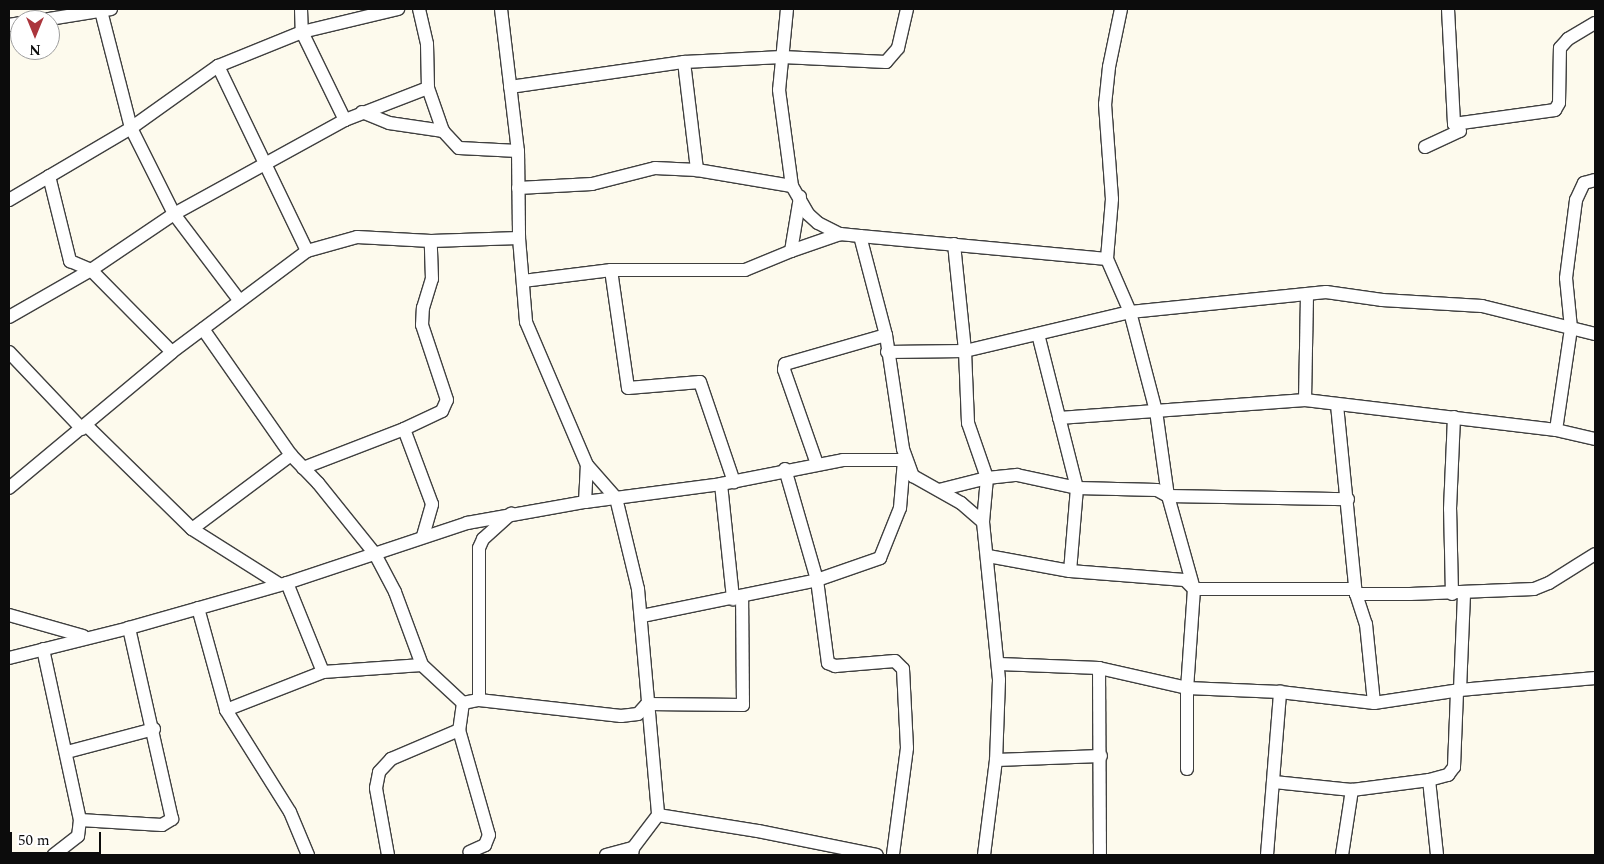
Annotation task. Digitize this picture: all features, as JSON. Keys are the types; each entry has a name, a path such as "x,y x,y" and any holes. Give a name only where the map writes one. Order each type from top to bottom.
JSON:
{"street":[{"path":"301,9 302,32 344,120"},
{"path":"9,200 131,128 218,66 302,32 398,9"},
{"path":"419,9 427,44 428,88 443,131 459,148 518,150"},
{"path":"501,9 518,150 519,238 528,330 587,465 616,498 642,616 647,704 658,816 632,852 606,855"},
{"path":"787,9 779,90 792,186 808,214 840,234"},
{"path":"510,87 684,62 782,56 886,62 898,48 907,9"},
{"path":"1121,9 1109,67 1105,104 1112,199 1107,259 1130,312 1156,410 1168,496 1194,589 1187,688 1187,769"},
{"path":"1425,148 1460,131 1454,124 1448,9"},
{"path":"60,17 106,10 131,128 174,214 239,300"},
{"path":"1454,124 1554,110 1559,103 1560,48 1568,39 1595,23"},
{"path":"684,62 697,170"},
{"path":"218,66 307,251"},
{"path":"9,317 91,270 174,214 267,165 344,120 428,88"},
{"path":"362,112 389,123 443,131"},
{"path":"518,188 592,184 655,168 697,170 792,186"},
{"path":"49,176 70,261 91,270 172,352"},
{"path":"1556,430 1571,328 1566,278 1576,200 1584,183 1595,180"},
{"path":"791,251 800,197"},
{"path":"523,281 611,270 745,270 840,234 1107,259"},
{"path":"642,616 737,598 817,580 880,558 900,508 906,462 887,352 886,335 860,236"},
{"path":"9,488 85,428 172,352 239,300 307,251 357,237 431,241 519,238"},
{"path":"303,468 404,429 442,411 448,400 422,325 423,308 432,279 431,241"},
{"path":"954,244 965,351 968,423 987,478 983,522 999,664 996,760 984,855"},
{"path":"611,270 628,388 700,382 734,482"},
{"path":"887,352 965,351 1130,312 1326,292 1382,300 1482,306 1595,334"},
{"path":"1305,400 1307,294"},
{"path":"202,329 291,455 375,554 395,592 422,665 464,703"},
{"path":"1038,334 1077,488 1070,572"},
{"path":"817,464 784,370 785,364 886,335"},
{"path":"9,352 192,530 283,583 323,672"},
{"path":"1059,418 1305,400 1337,406 1454,417 1556,430 1595,439"},
{"path":"1337,406 1348,499 1356,594"},
{"path":"1274,782 1352,790 1429,780 1448,775 1454,767 1458,690 1458,594 1450,509 1454,417"},
{"path":"404,429 432,504 423,536"},
{"path":"192,530 291,455"},
{"path":"9,654 43,649 86,636 130,628 283,583 375,554 423,536 511,513 734,482 785,469 817,464 906,462"},
{"path":"906,462 918,481 939,490 969,508 983,522"},
{"path":"585,502 587,465"},
{"path":"785,469 817,580 826,658 831,666 895,661 903,669 907,748 893,855"},
{"path":"939,490 987,478 1029,476 1077,488 1158,490 1168,496 1348,499"},
{"path":"464,703 480,700 621,716 638,714 647,704 743,705 737,598 721,484"},
{"path":"480,700 479,548 483,539 511,513"},
{"path":"1356,594 1458,594 1544,587 1595,554"},
{"path":"988,556 1070,572 1185,580 1194,589 1354,588 1366,624 1374,703"},
{"path":"198,608 226,710 290,812 308,855"},
{"path":"9,615 86,636"},
{"path":"80,820 169,824 173,814 130,628"},
{"path":"43,649 67,752 80,820 78,836 54,855"},
{"path":"999,664 1099,668 1187,688 1280,692 1374,703 1458,690 1595,678"},
{"path":"226,710 323,672 422,665"},
{"path":"1099,668 1101,756 1100,855"},
{"path":"1267,855 1280,692"},
{"path":"464,703 459,730 490,834 485,845 469,852"},
{"path":"67,752 154,729"},
{"path":"388,855 376,788 379,772 391,759 459,730"},
{"path":"996,760 1101,756"},
{"path":"1429,780 1437,855"},
{"path":"1342,855 1352,790"},
{"path":"658,816 758,831 877,855"}]}
